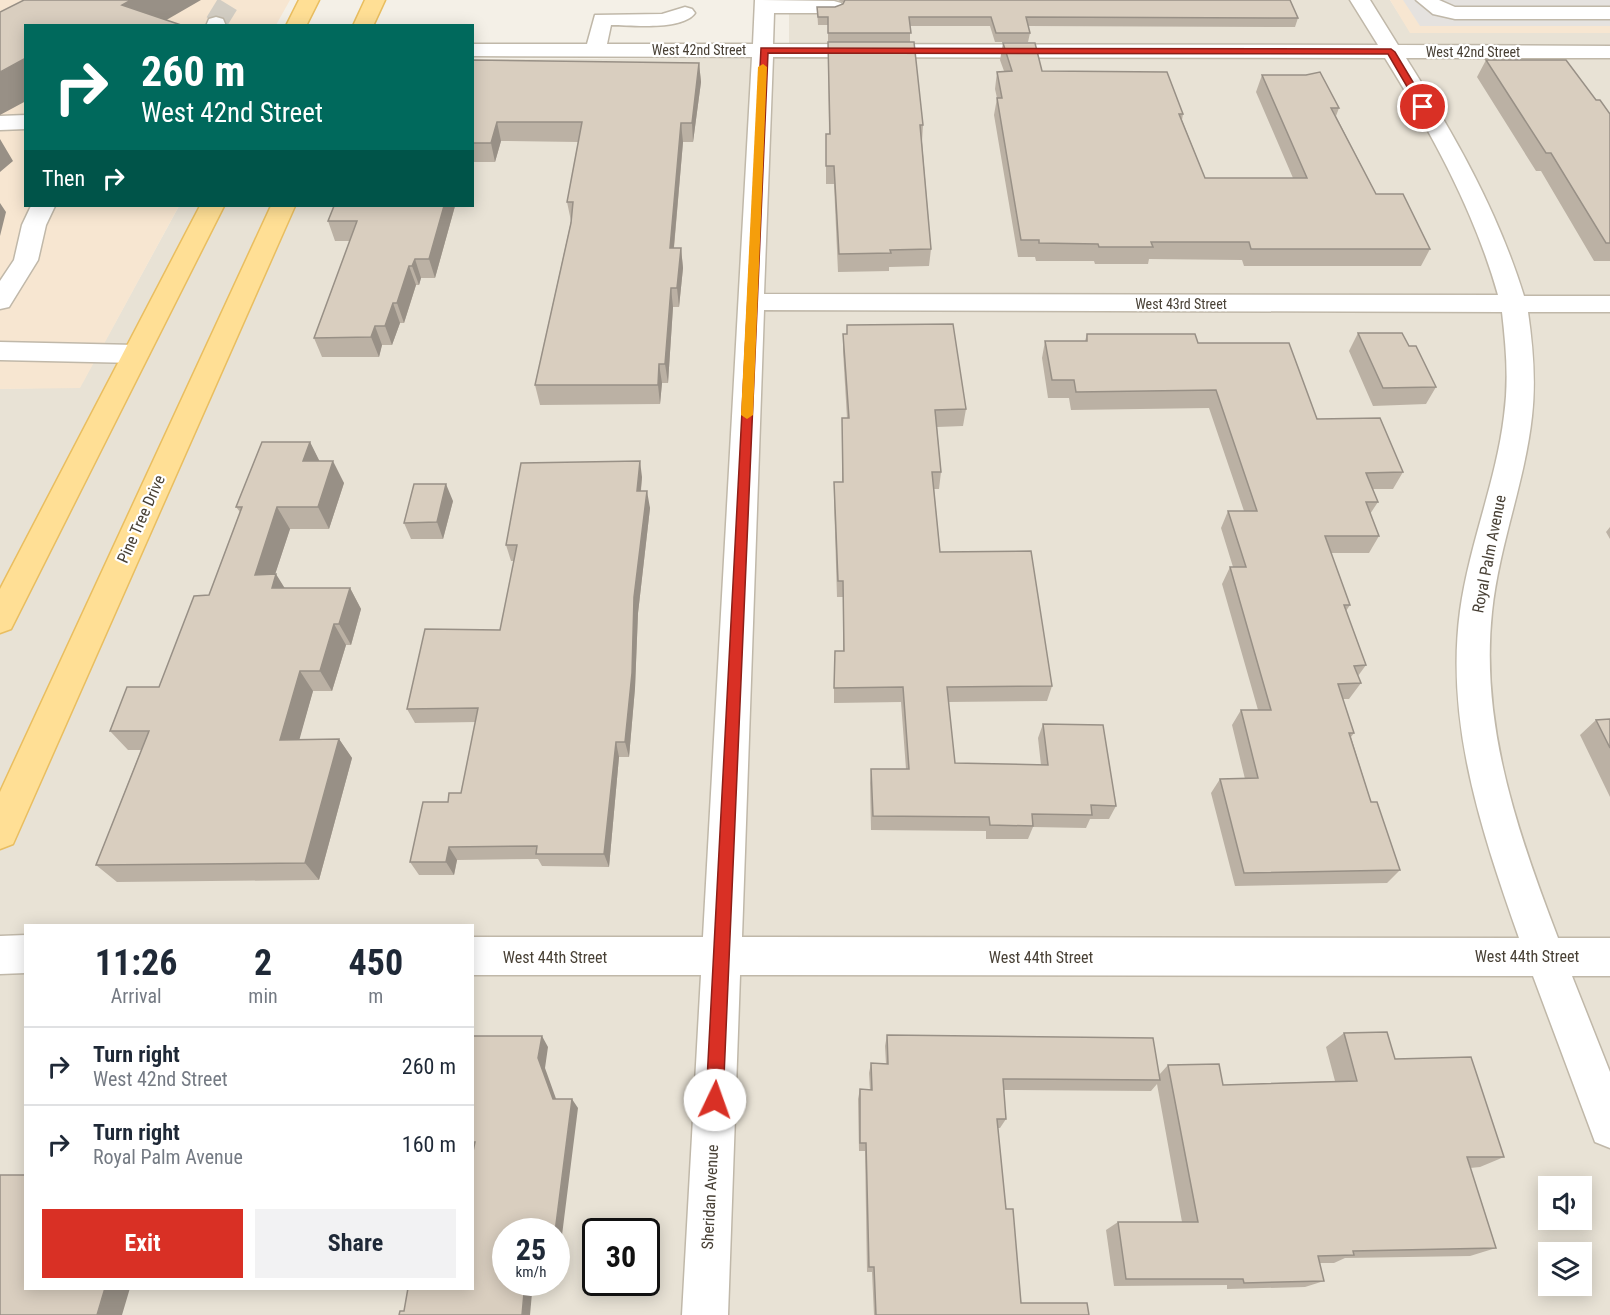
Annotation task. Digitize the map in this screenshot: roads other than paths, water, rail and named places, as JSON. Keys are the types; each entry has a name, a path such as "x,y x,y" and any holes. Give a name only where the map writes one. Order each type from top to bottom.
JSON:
{"main road":[{"path":"297,24 309,0"},
{"path":"364,24 375,0"},
{"path":"0,620 211,207"},
{"name":"Pine Tree Drive","path":"0,832 283,207"}],"street":[{"name":"Royal Palm Avenue","path":"1360,0 1444,142 1480,209 1501,255 1513,304 1522,363 1522,387 1515,434 1482,571 1473,641 1472,674 1481,749 1493,805 1545,956 1610,1127"},
{"path":"1426,0 1440,10 1455,13 1610,14"},
{"path":"765,4 834,7"},
{"name":"Sheridan Avenue","path":"705,1315 765,4"},
{"path":"596,50 602,20 663,20 685,13"},
{"name":"West 42nd Street","path":"474,50 1601,52"},
{"path":"1601,52 1608,74"},
{"path":"0,123 24,122"},
{"path":"0,301 26,260 34,225 43,207"},
{"name":"West 43rd Street","path":"753,302 1610,304"},
{"path":"0,351 136,354"},
{"path":"0,955 24,954"},
{"name":"West 44th Street","path":"474,956 1610,957"}],"tunnel":[{"path":"216,23 230,0"}]}
